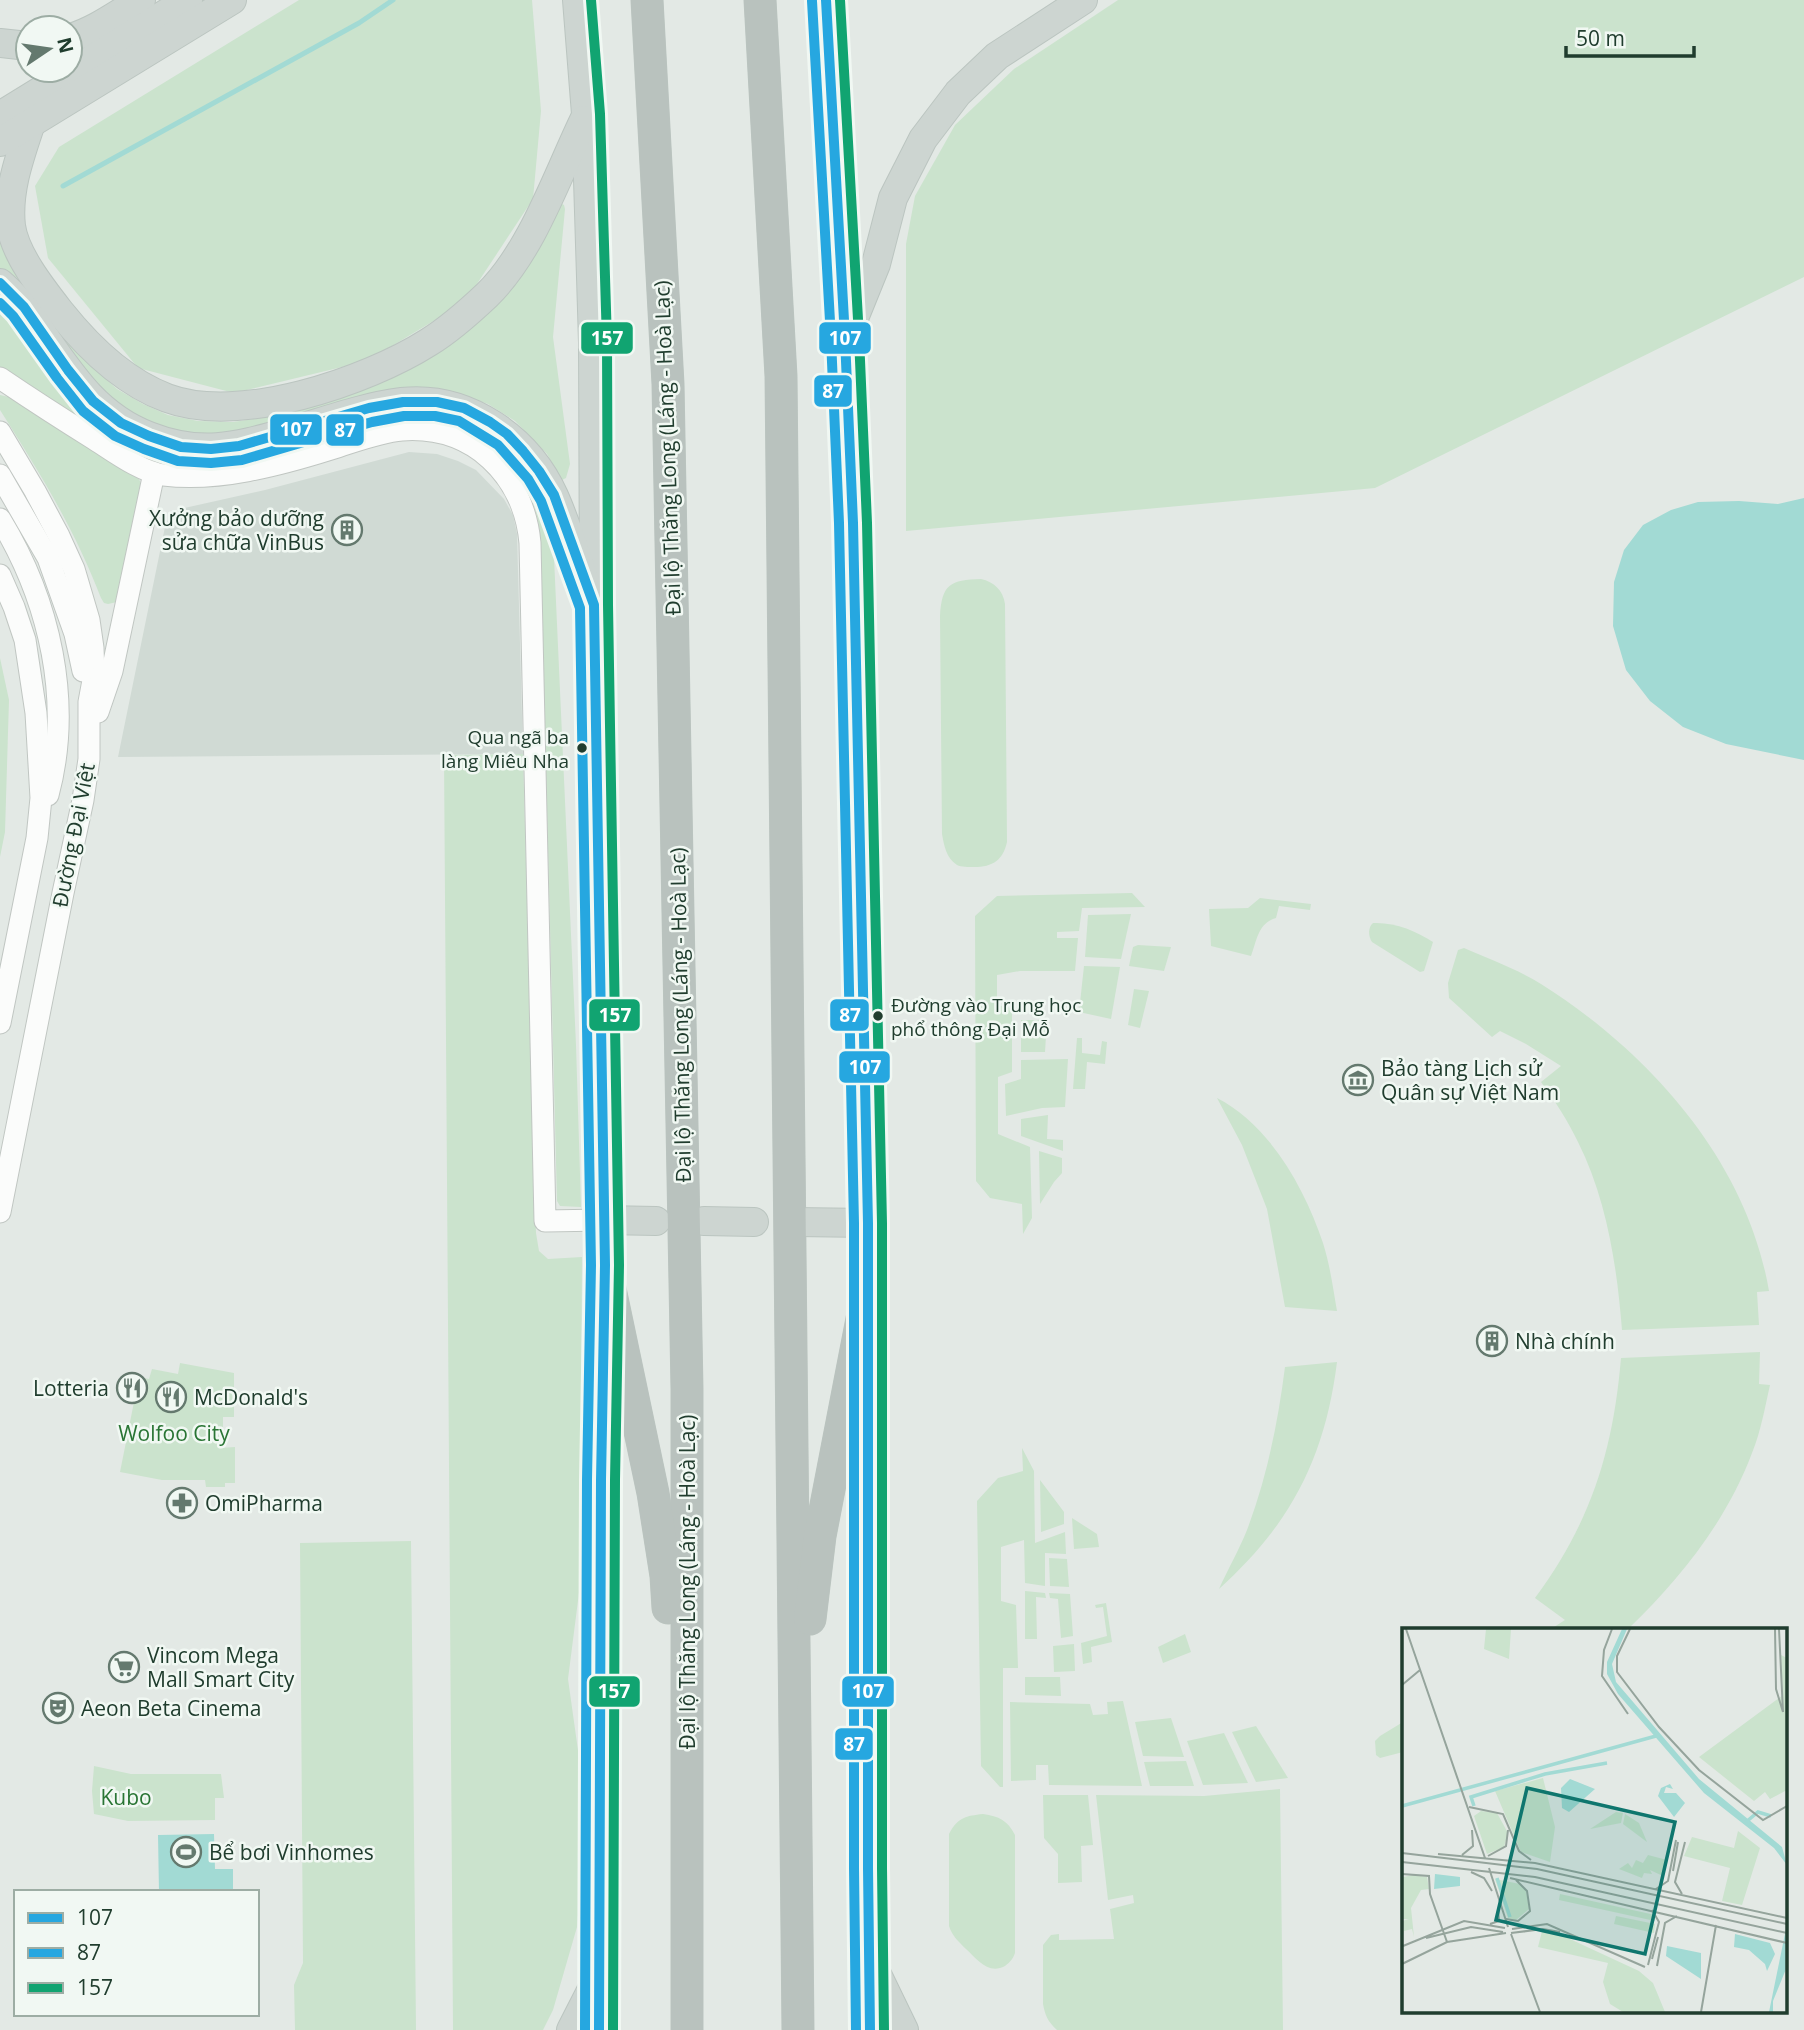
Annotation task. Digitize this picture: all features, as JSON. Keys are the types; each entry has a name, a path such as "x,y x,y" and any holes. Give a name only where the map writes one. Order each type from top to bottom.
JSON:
{"highway":[{"name":"Đại lộ Thăng Long (Láng - Hoà Lạc)","path":"648,0 668,398 687,1389 685,2030"},
{"path":"760,0 781,376 797,2030"},
{"path":"605,1265 640,1427 666,1576 671,1678 672,1949 685,2030"},
{"path":"797,1941 811,1807 806,1649 820,1536 868,1288"}],"main road":[{"path":"84,33 141,0"},
{"path":"67,87 188,0"},
{"path":"0,116 67,87 232,0"},
{"path":"577,0 586,114 593,342 594,605 605,1265 601,1480 599,2030"},
{"path":"826,0 853,523 868,1223 870,2030"},
{"path":"845,338 876,264 893,198 923,139 958,93 997,56 1083,0"},
{"path":"19,107 18,161 10,205 11,228 18,248 47,295 94,349 141,386 168,399 196,405 240,407 294,397 375,370 429,342 462,317 495,286 528,238 586,114"},
{"path":"0,142 19,107"},
{"path":"0,283 24,307 93,401 121,423 181,447 211,449 240,446 369,408 403,402 437,402 464,408 490,422 508,434 523,451 540,471 554,495 594,605"},
{"path":"604,1220 656,1221"},
{"path":"704,1222 754,1222"},
{"path":"796,1222 868,1223"},
{"path":"868,1956 904,2030"},
{"path":"570,2030 598,1975"}],"street":[{"path":"0,378 122,457 154,473 164,475 207,477 242,472 387,432 423,430 457,438 485,455 507,476 523,505 530,543 545,1221 604,1220"},
{"name":"Đường Đại Việt","path":"0,432 59,536 80,588 89,620 94,675 89,702 89,737 83,800 0,1212"},
{"path":"89,737 113,671 154,473"},
{"path":"0,475 48,558 60,588 81,658 89,702"},
{"path":"0,519 24,562 39,601 51,640 55,674 58,710 54,773 37,838"},
{"name":"Đường Đại Việt","path":"0,575 25,640 32,676 41,798 37,838 0,1023"}],"shaded area":[{"path":"409,452 437,454 476,470 504,499 513,515 517,534 523,754 118,757 166,522 180,509"}],"green space":[{"path":"299,0 532,0 541,111 533,199 465,302 367,361 234,393 138,368 48,258 35,186 59,147"},
{"path":"1118,0 1804,0 1804,277 1375,488 906,531 906,244 915,196 955,125 1014,69"},
{"path":"560,203 565,209 553,337 570,464 566,478 562,480 547,454 515,421 488,404 456,393 206,437 150,426 102,396 0,271 0,207 87,362 117,389 168,415 198,421 233,422 321,404 422,361"},
{"path":"0,300 12,312 50,369 85,411 114,434 146,451 190,459 434,409 518,453 552,513 581,1207 560,1206 557,1201 540,534 534,504 522,478 506,457 486,440 463,428 436,421 408,419 378,423 251,462 191,468 162,463 135,454 0,368"},
{"path":"0,395 9,397 139,479 142,486 117,602 104,603 101,598 55,501 0,410"},
{"path":"981,579 997,587 1005,604 1007,842 1003,854 996,861 987,866 967,867 957,865 950,859 942,834 940,616 943,597 950,586 962,581"},
{"path":"0,658 9,700 5,832 0,857"},
{"path":"523,754 536,1233 539,1251 548,1259 582,1257 580,1585 568,1679 583,1786 580,1891 577,1927 553,2010 543,2030 453,2030 444,755"},
{"path":"1132,893 1145,907 1082,908 1079,931 1057,932 1057,938 1078,938 1075,971 1020,971 997,975 997,1005 1012,1008 1012,1072 998,1077 998,1134 1030,1147 1032,1218 1023,1234 1022,1204 990,1198 976,1181 975,916 997,896"},
{"path":"1260,898 1311,904 1310,910 1279,906 1276,918 1265,924 1259,933 1251,956 1211,946 1209,909 1248,908"},
{"path":"1131,914 1121,959 1085,957 1088,915"},
{"path":"1373,923 1405,928 1433,942 1424,971 1420,972 1372,942 1369,932"},
{"path":"1133,947 1171,947 1164,971 1129,966"},
{"path":"1464,948 1532,979 1581,1011 1619,1042 1655,1077 1687,1114 1716,1155 1739,1198 1757,1243 1769,1291 1757,1292 1759,1325 1622,1330 1614,1258 1596,1187 1574,1134 1541,1082 1561,1066 1500,1031 1492,1037 1449,998 1448,983 1458,950"},
{"path":"1084,966 1120,967 1111,1019 1079,1012"},
{"path":"1134,989 1149,991 1140,1028 1128,1025"},
{"path":"1021,1020 1047,1020 1045,1052 1021,1052"},
{"path":"1077,1038 1082,1038 1082,1053 1100,1055 1102,1041 1107,1042 1105,1064 1087,1062 1085,1089 1073,1089"},
{"path":"1068,1059 1065,1107 1042,1108 1006,1116 1005,1084 1021,1079 1021,1060"},
{"path":"1217,1098 1253,1124 1283,1160 1296,1181 1323,1243 1337,1311 1285,1307 1267,1209 1242,1145"},
{"path":"1048,1115 1047,1139 1063,1140 1063,1151 1021,1136 1021,1119"},
{"path":"1039,1151 1062,1158 1062,1173 1040,1204"},
{"path":"1760,1352 1759,1384 1770,1385 1758,1436 1741,1478 1715,1526 1683,1570 1629,1628 1553,1628 1565,1620 1535,1598 1571,1542 1596,1485 1612,1424 1621,1358"},
{"path":"1337,1362 1324,1429 1300,1487 1266,1540 1219,1589 1247,1530 1266,1470 1285,1367"},
{"name":"Wolfoo City","path":"180,1363 234,1373 234,1417 223,1417 223,1430 219,1430 220,1448 235,1447 235,1483 225,1483 225,1487 206,1487 205,1480 162,1480 120,1472 139,1377 149,1379 152,1369 178,1374"},
{"path":"1022,1448 1034,1471 1035,1543 1065,1532 1066,1554 1045,1553 1045,1586 1025,1583 1024,1540 1001,1547 1001,1601 1016,1605 1018,1668 1003,1668 1003,1787 1000,1787 981,1766 977,1501 998,1478 1023,1471"},
{"path":"1040,1480 1064,1512 1064,1524 1041,1532"},
{"path":"1072,1518 1097,1534 1099,1547 1074,1549"},
{"path":"411,1541 416,2030 295,2030 294,1985 303,1963 300,1543"},
{"path":"1049,1558 1067,1559 1069,1587 1050,1586"},
{"path":"1025,1591 1045,1593 1046,1598 1036,1597 1037,1639 1025,1639"},
{"path":"1049,1593 1070,1594 1073,1636 1061,1638 1058,1599 1050,1598"},
{"path":"1106,1603 1112,1642 1091,1647 1092,1662 1083,1664 1081,1643 1107,1636 1103,1607 1096,1608 1095,1605"},
{"path":"1185,1634 1191,1652 1163,1663 1158,1647"},
{"path":"1074,1644 1075,1671 1054,1672 1053,1646"},
{"path":"1025,1677 1060,1677 1061,1696 1025,1695"},
{"path":"1123,1701 1142,1786 1049,1785 1048,1765 1036,1765 1036,1780 1011,1781 1010,1702 1090,1704 1093,1715 1108,1714 1107,1702"},
{"path":"1171,1718 1184,1757 1143,1756 1135,1722"},
{"path":"1402,1723 1402,1752 1380,1758 1376,1755 1375,1741"},
{"path":"1256,1726 1288,1778 1256,1782 1232,1732"},
{"path":"1224,1733 1248,1783 1203,1785 1187,1741"},
{"path":"1186,1761 1194,1786 1150,1786 1144,1762"},
{"name":"Kubo","path":"94,1766 131,1774 221,1774 224,1798 215,1798 215,1820 128,1821 94,1814"},
{"path":"1280,1789 1283,2030 1057,2030 1047,2018 1043,2004 1043,1945 1051,1935 1059,1934 1059,1940 1114,1939 1110,1909 1134,1903 1133,1895 1108,1900 1096,1795 1204,1796"},
{"path":"1043,1795 1088,1795 1093,1845 1081,1846 1082,1882 1058,1883 1058,1854 1044,1838"},
{"path":"983,1814 1002,1820 1015,1835 1015,1953 1005,1966 993,1969 979,1961 956,1939 949,1926 949,1834 963,1818"}],"water":[{"path":"1804,498 1804,760 1726,744 1683,727 1650,701 1626,670 1613,626 1614,582 1624,550 1643,525 1671,510 1698,502 1778,504"},
{"name":"Bể bơi Vinhomes","path":"214,1834 215,1869 233,1869 233,1890 159,1890 158,1835"}],"waterway":[{"path":"63,186 359,23 393,0"}],"transit line":[{"name":"157","path":"591,0 600,114 607,342 608,605 619,1265 615,1480 613,2030"},
{"name":"107","path":"826,0 853,523 868,1223 870,2030"},
{"name":"157","path":"840,0 867,523 882,1223 884,2030"},
{"name":"87","path":"812,1 839,523 854,1223 856,2030"},
{"name":"107","path":"0,283 24,307 93,401 121,423 181,447 211,449 239,446 369,408 403,402 437,402 464,408 490,422 507,434 523,451 554,495 594,605 605,1265 601,1480 599,2030"},
{"name":"87","path":"0,303 13,316 83,411 115,436 178,461 211,463 242,460 372,422 404,416 435,416 459,421 498,445 528,479 541,501 580,608 591,1265 587,1480 585,2030"}],"place":[{"name":"Xưởng bảo dưỡng sửa chữa VinBus","path":"347,530"},
{"name":"Qua ngã ba làng Miêu Nha","path":"582,748"},
{"name":"Đường vào Trung học phổ thông Đại Mỗ","path":"878,1016"},
{"name":"Bảo tàng Lịch sử Quân sự Việt Nam","path":"1358,1080"},
{"name":"Nhà chính","path":"1492,1341"},
{"name":"Lotteria","path":"132,1388"},
{"name":"McDonald's","path":"171,1397"},
{"name":"OmiPharma","path":"182,1503"},
{"name":"Vincom Mega Mall Smart City","path":"124,1667"},
{"name":"Aeon Beta Cinema","path":"58,1708"},
{"name":"Bể bơi Vinhomes","path":"186,1852"}]}
